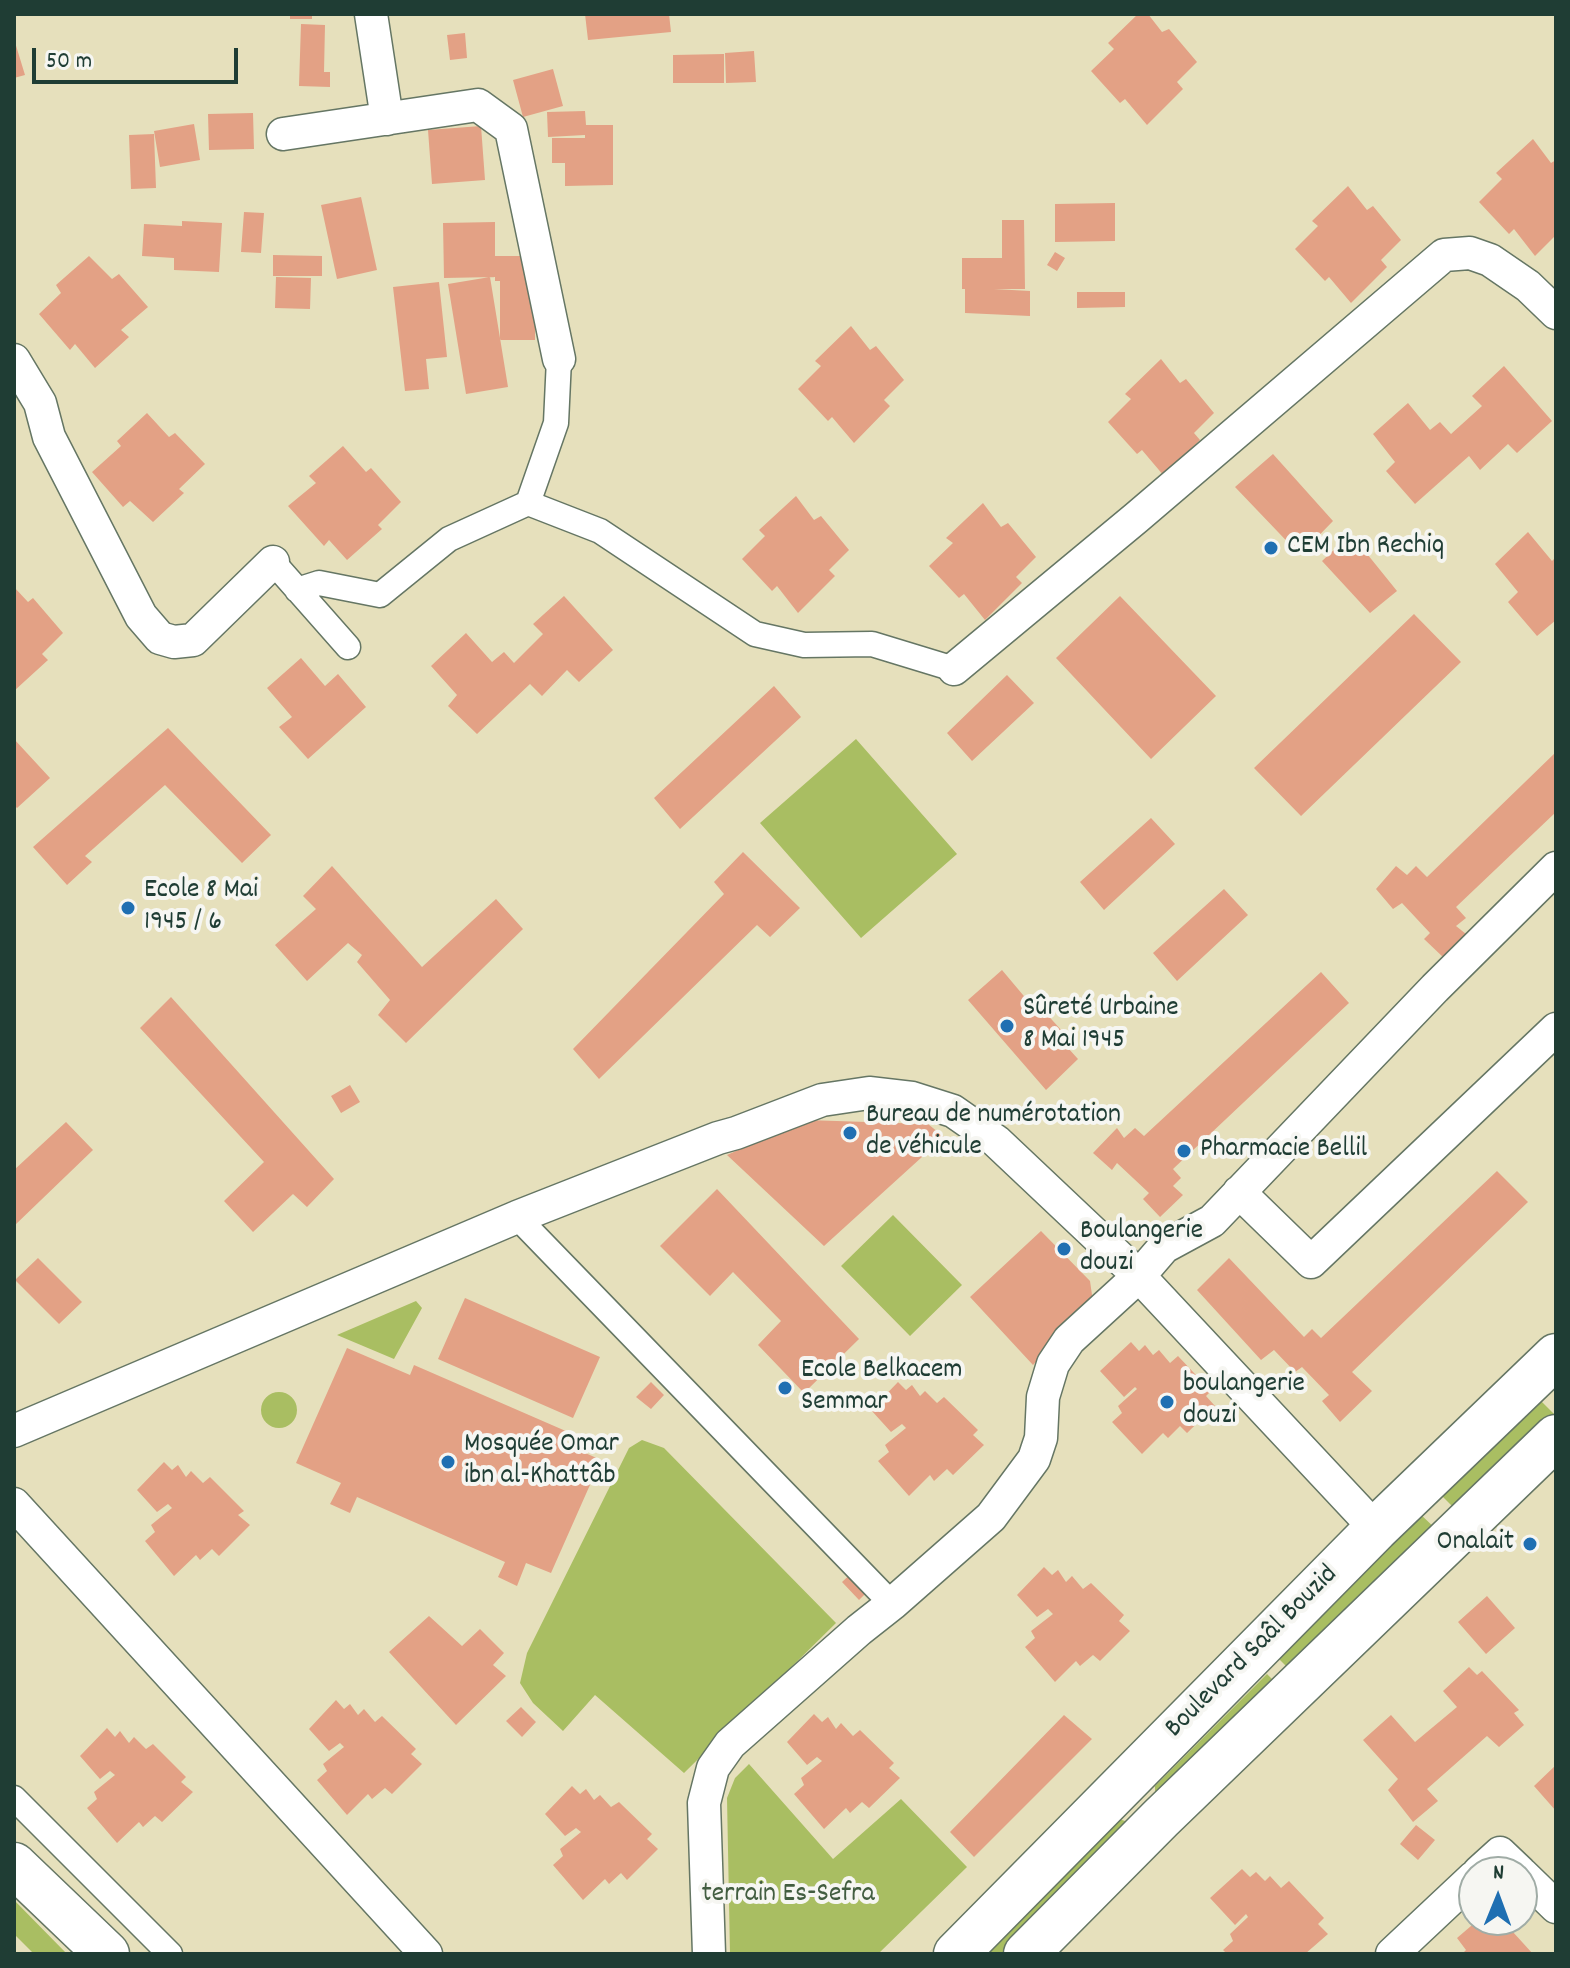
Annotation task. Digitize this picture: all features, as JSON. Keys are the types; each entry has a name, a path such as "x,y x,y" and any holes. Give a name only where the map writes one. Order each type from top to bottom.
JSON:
{"main road":[{"name":"Boulevard Saâl Bouzid","path":"956,1954 1376,1529 1556,1356"},
{"name":"Boulevard Saâl Bouzid","path":"1026,1954 1161,1818 1550,1453"},
{"path":"1124,1783 1161,1818"},
{"path":"14,1865 107,1954"}],"street":[{"path":"371,14 387,119"},
{"path":"283,134 478,105 511,129 559,359 556,423 528,503"},
{"path":"297,590 319,583 380,595 449,539 528,503 600,531 755,634 804,645 872,644 954,669 1444,255 1470,253 1490,260 1528,286 1556,313"},
{"path":"14,360 40,403 49,437 141,616 160,638 174,642 193,640 273,562 348,647"},
{"path":"709,1954 704,1803 713,1768 730,1744 991,1517 1034,1459 1041,1438 1043,1397 1053,1364 1069,1340 1139,1276 1164,1247 1212,1221 1435,988 1556,868"},
{"path":"1239,1192 1311,1262 1556,1029"},
{"path":"14,1431 517,1217 822,1100 869,1093 912,1098 953,1111 996,1141 1139,1276 1376,1529"},
{"path":"517,1217 892,1604"},
{"path":"14,1504 426,1954"},
{"path":"14,1798 170,1954"},
{"path":"1538,1890 1556,1907"},
{"path":"1392,1954 1458,1892"}],"green space":[{"path":"856,739 957,854 861,938 760,823"},
{"path":"893,1215 962,1285 910,1336 841,1266"},
{"path":"416,1301 422,1308 394,1359 337,1335"},
{"path":"279,1392 292,1397 297,1410 292,1423 279,1428 266,1423 261,1410 266,1397"},
{"path":"1537,1397 1555,1415 1459,1513 1441,1495"},
{"path":"642,1440 664,1448 836,1623 684,1773 595,1695 563,1731 533,1703 520,1683 527,1653 629,1448"},
{"path":"1419,1513 1437,1530 1294,1674 1276,1656"},
{"path":"1267,1674 1281,1688 1157,1799 1155,1786"},
{"name":"terrain Es-Sefra","path":"749,1764 833,1859 901,1799 967,1867 878,1954 730,1954 727,1798 735,1778"},
{"path":"1119,1819 1128,1822 1011,1954 979,1954"},
{"path":"14,1900 67,1954 34,1954 14,1934"}],"building":[{"path":"290,14 312,14 312,19 290,19"},
{"path":"585,14 669,14 671,32 588,40"},
{"path":"1138,14 1148,14 1162,32 1169,29 1197,62 1177,82 1183,89 1147,125 1125,99 1120,103 1091,71 1114,49 1108,43"},
{"path":"301,24 325,25 324,72 330,72 330,87 299,86"},
{"path":"465,33 467,58 450,60 447,35"},
{"path":"14,39 25,75 14,78"},
{"path":"754,51 756,82 726,83 725,53"},
{"path":"724,54 724,83 673,83 673,55"},
{"path":"553,69 563,106 523,117 513,80"},
{"path":"585,111 586,125 613,125 613,185 565,186 565,163 552,163 552,138 585,138 585,135 548,137 547,112"},
{"path":"253,113 254,149 209,150 208,114"},
{"path":"194,124 200,160 160,167 154,131"},
{"path":"481,126 485,180 432,184 428,130"},
{"path":"154,134 156,188 131,189 129,135"},
{"path":"1533,139 1551,163 1556,160 1556,235 1535,256 1514,229 1509,234 1479,202 1502,179 1496,173"},
{"path":"1348,186 1367,210 1373,206 1401,240 1381,260 1387,267 1351,303 1329,277 1325,281 1295,249 1318,226 1312,221"},
{"path":"361,197 377,270 337,279 321,205"},
{"path":"1115,203 1115,241 1055,242 1055,204"},
{"path":"244,212 264,213 261,253 241,252"},
{"path":"1002,220 1024,220 1025,289 994,289 1030,291 1030,316 965,313 962,258 1002,258"},
{"path":"182,221 222,223 219,272 174,270 174,258 142,256 144,224 182,226"},
{"path":"495,222 495,256 526,256 526,281 535,281 535,340 500,340 500,281 495,281 495,277 444,278 443,223"},
{"path":"1055,252 1065,258 1057,271 1047,265"},
{"path":"273,255 322,256 322,276 273,276"},
{"path":"89,256 112,279 119,274 148,307 121,330 129,337 95,368 75,344 70,350 39,314 61,293 56,285"},
{"path":"276,277 311,278 310,309 275,308"},
{"path":"490,277 508,387 466,394 448,284"},
{"path":"439,282 447,357 426,359 429,389 405,391 393,287"},
{"path":"1077,292 1125,292 1125,307 1077,308"},
{"path":"851,326 870,350 876,346 904,380 884,400 890,406 854,443 832,417 828,421 798,389 821,366 815,361"},
{"path":"1161,359 1180,383 1186,379 1214,413 1194,433 1200,440 1164,476 1142,450 1137,454 1108,422 1131,399 1125,394"},
{"path":"1504,366 1552,421 1517,453 1508,444 1480,470 1469,456 1415,504 1386,471 1395,462 1373,434 1408,403 1430,430 1440,422 1451,434 1482,406 1472,396"},
{"path":"147,413 169,437 175,433 205,464 179,489 184,493 153,522 130,501 123,507 92,472 121,446 117,441"},
{"path":"343,446 366,472 371,468 401,502 378,525 382,529 347,560 329,540 324,546 288,506 316,483 309,476"},
{"path":"1273,454 1333,521 1300,555 1235,487"},
{"path":"796,496 814,520 821,516 849,550 829,570 835,576 798,613 777,586 772,591 742,559 765,536 759,530"},
{"path":"983,503 1001,527 1008,523 1036,557 1016,577 1022,583 985,620 964,594 959,598 929,566 953,543 946,538"},
{"path":"1528,532 1552,561 1556,557 1556,620 1537,636 1508,602 1518,592 1495,564"},
{"path":"1351,534 1397,591 1370,613 1322,561"},
{"path":"14,587 28,602 33,598 63,633 42,654 48,660 14,691"},
{"path":"564,596 613,650 579,682 567,670 542,696 530,684 477,734 448,706 457,695 431,666 466,633 492,662 504,652 514,663 543,634 533,624"},
{"path":"1120,596 1216,696 1151,759 1056,658"},
{"path":"1414,614 1461,662 1301,816 1254,768"},
{"path":"301,658 325,686 338,674 366,707 308,759 279,727 292,717 267,688"},
{"path":"1007,675 1034,703 972,761 947,733"},
{"path":"774,686 801,717 680,829 654,798"},
{"path":"168,728 271,835 242,863 165,785 85,856 92,862 67,885 33,847"},
{"path":"14,739 50,778 17,808 14,805"},
{"path":"1556,752 1556,812 1456,907 1466,918 1456,926 1466,934 1444,958 1424,939 1430,933 1402,903 1393,909 1376,889 1396,866 1407,875 1416,866 1427,877"},
{"path":"1151,818 1175,844 1104,910 1080,882"},
{"path":"743,852 800,908 770,937 757,925 599,1079 573,1049 724,894 714,882"},
{"path":"332,866 422,967 496,899 523,929 406,1043 378,1015 390,1000 357,962 362,955 348,943 307,981 275,945 316,909 303,896"},
{"path":"1224,889 1248,915 1177,981 1153,953"},
{"path":"1002,970 1039,1014 1043,1010 1063,1032 1058,1037 1078,1059 1046,1090 968,1000"},
{"path":"1321,972 1349,1003 1173,1169 1181,1178 1173,1186 1183,1195 1160,1217 1143,1199 1149,1193 1117,1163 1112,1170 1093,1153 1117,1128 1124,1138 1135,1128 1144,1136"},
{"path":"171,997 334,1179 307,1207 293,1194 253,1232 224,1201 264,1162 140,1028"},
{"path":"350,1085 360,1102 341,1113 331,1096"},
{"path":"806,1120 928,1124 944,1137 824,1246 727,1155"},
{"path":"66,1122 93,1150 14,1226 14,1170"},
{"path":"1497,1171 1528,1202 1352,1372 1372,1391 1340,1422 1322,1401 1329,1395 1302,1367 1295,1372 1274,1350 1261,1360 1197,1290 1229,1258 1304,1337 1312,1329 1321,1338"},
{"path":"717,1189 859,1339 804,1393 758,1345 781,1321 733,1272 710,1296 660,1246"},
{"path":"1041,1231 1090,1281 1093,1302 1033,1365 970,1297"},
{"path":"38,1258 82,1302 59,1324 15,1280"},
{"path":"465,1298 600,1357 573,1418 438,1359"},
{"name":"boulangerie douzi","path":"1131,1342 1139,1351 1145,1345 1153,1355 1159,1350 1170,1363 1178,1356 1211,1391 1206,1396 1215,1406 1187,1433 1180,1426 1168,1438 1163,1433 1142,1454 1112,1422 1122,1413 1118,1406 1137,1389 1135,1387 1124,1397 1100,1371"},
{"name":"Mosquée Omar ibn al-Khattâb","path":"347,1348 410,1375 414,1365 568,1432 563,1443 601,1460 551,1573 526,1563 517,1586 498,1577 505,1562 357,1497 350,1513 330,1504 341,1483 296,1463"},
{"path":"651,1382 664,1395 651,1409 636,1397"},
{"path":"898,1382 906,1390 912,1385 920,1396 925,1391 937,1403 944,1397 978,1430 973,1435 984,1445 953,1475 947,1469 934,1481 930,1475 909,1496 878,1461 889,1452 885,1445 906,1428 902,1424 891,1432 871,1410"},
{"path":"164,1462 172,1470 178,1465 186,1477 191,1471 203,1483 210,1477 244,1511 238,1515 250,1525 219,1556 212,1549 200,1560 196,1555 174,1576 145,1541 155,1532 151,1525 172,1508 168,1504 157,1512 137,1490"},
{"path":"1044,1567 1052,1575 1058,1570 1066,1582 1072,1576 1083,1589 1091,1583 1124,1615 1119,1621 1130,1631 1100,1661 1093,1655 1080,1666 1076,1661 1055,1682 1025,1647 1035,1638 1031,1631 1053,1614 1048,1609 1037,1617 1017,1595"},
{"path":"856,1569 873,1586 859,1600 842,1582"},
{"path":"1487,1596 1515,1628 1486,1654 1458,1622"},
{"path":"429,1616 462,1646 480,1629 504,1653 493,1665 506,1676 456,1725 389,1652"},
{"path":"1469,1667 1477,1675 1482,1671 1519,1710 1514,1713 1524,1725 1499,1747 1487,1736 1427,1789 1438,1801 1413,1822 1388,1790 1398,1779 1363,1740 1391,1715 1415,1742 1457,1707 1443,1691"},
{"path":"336,1700 344,1709 350,1704 358,1715 364,1709 375,1722 382,1716 416,1749 411,1754 422,1764 392,1794 385,1788 372,1799 368,1794 347,1815 317,1780 327,1771 323,1764 344,1747 340,1743 329,1751 309,1729"},
{"path":"521,1707 536,1722 522,1737 506,1721"},
{"path":"814,1714 822,1722 828,1717 836,1729 841,1723 853,1736 860,1730 894,1763 889,1768 900,1778 869,1808 862,1802 850,1813 846,1808 824,1829 794,1794 804,1785 801,1778 822,1761 817,1757 807,1765 787,1742"},
{"path":"1064,1715 1092,1739 974,1857 950,1832"},
{"path":"107,1728 115,1737 120,1731 129,1743 134,1737 146,1749 153,1744 186,1777 181,1782 193,1792 162,1822 155,1816 143,1827 139,1822 117,1843 87,1808 97,1799 94,1792 115,1775 110,1771 100,1779 80,1756"},
{"path":"1556,1765 1556,1811 1534,1786"},
{"path":"572,1786 580,1794 586,1789 594,1800 600,1795 611,1807 619,1802 652,1834 647,1839 658,1849 627,1880 621,1873 609,1884 605,1879 583,1900 553,1865 563,1856 560,1849 581,1832 576,1828 565,1836 545,1814"},
{"path":"1416,1825 1435,1840 1418,1860 1400,1844"},
{"path":"1242,1869 1250,1877 1256,1872 1265,1881 1270,1876 1281,1888 1289,1881 1324,1918 1318,1924 1328,1934 1305,1954 1227,1954 1223,1950 1233,1941 1230,1934 1248,1917 1246,1914 1235,1925 1210,1898"},
{"path":"1517,1936 1533,1954 1462,1954 1466,1950 1457,1938"}],"place":[{"name":"CEM Ibn Rechiq","path":"1271,548"},
{"name":"Ecole 8 Mai 1945 / 6","path":"128,908"},
{"name":"Sûreté Urbaine 8 Mai 1945","path":"1007,1026"},
{"name":"Bureau de numérotation de véhicule","path":"850,1133"},
{"name":"Pharmacie Bellil","path":"1184,1151"},
{"name":"Boulangerie douzi","path":"1064,1249"},
{"name":"Ecole Belkacem Semmar","path":"785,1388"},
{"name":"boulangerie douzi","path":"1167,1402"},
{"name":"Mosquée Omar ibn al-Khattâb","path":"448,1462"},
{"name":"Onalait","path":"1530,1544"}]}
